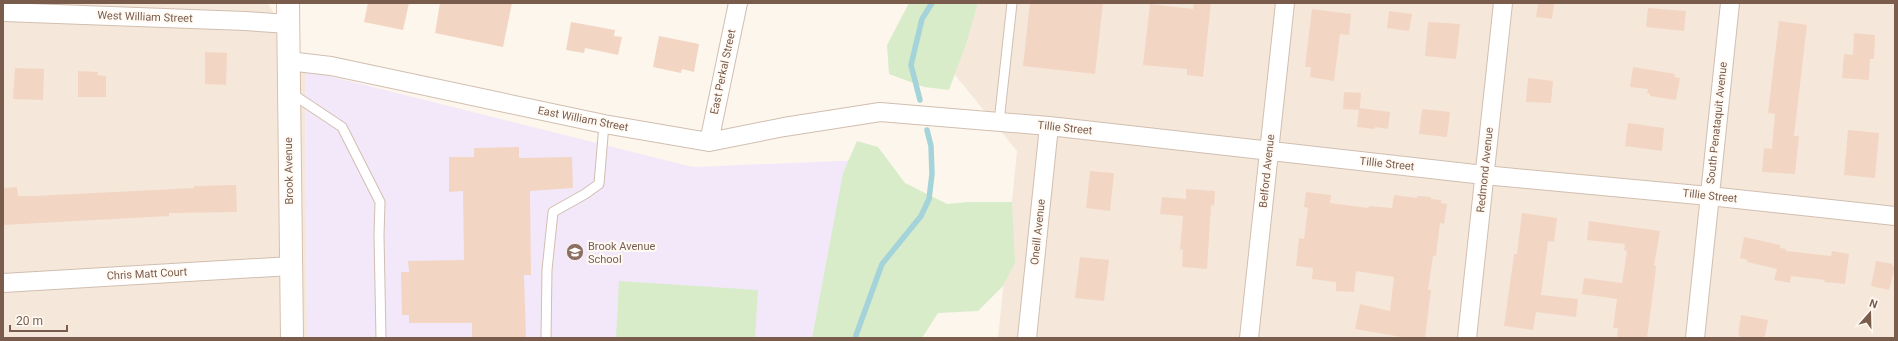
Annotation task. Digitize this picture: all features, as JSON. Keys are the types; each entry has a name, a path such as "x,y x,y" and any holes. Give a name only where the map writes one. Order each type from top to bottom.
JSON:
{"street":[{"path":"288,14 297,3"},
{"name":"East Perkal Street","path":"709,142 738,3"},
{"name":"Belford Avenue","path":"1249,338 1285,3"},
{"name":"Redmond Avenue","path":"1467,338 1503,3"},
{"name":"South Penataquit Avenue","path":"1695,338 1730,3"},
{"name":"West William Street","path":"3,12 245,21 288,14"},
{"name":"Brook Avenue","path":"288,14 292,338"},
{"name":"East William Street","path":"288,61 331,66 604,124 709,142 784,127 880,112"},
{"name":"Tillie Street","path":"880,112 1049,126 1484,175 1710,196 1895,216"},
{"name":"Oneill Avenue","path":"1027,338 1049,126"},
{"name":"Chris Matt Court","path":"3,283 291,266"}],"lane":[{"path":"999,122 1012,3"},
{"path":"288,91 342,128 380,202 379,235 381,338"},
{"path":"546,338 547,270 553,212 600,184 604,124"}],"shaded area":[{"path":"3,3 268,3 305,70 307,338 3,338"},
{"path":"951,3 1895,3 1895,338 998,338 1017,151 933,48"},
{"name":"Brook Avenue School","path":"305,70 693,167 862,160 825,338 307,338"}],"green space":[{"path":"909,3 978,3 966,44 949,90 924,87 889,74 887,45"},
{"path":"857,141 878,147 905,183 947,204 968,202 1012,202 1015,263 1003,286 978,311 938,313 922,338 812,338 843,173"},
{"path":"619,281 758,290 755,338 616,338"}],"building":[{"path":"368,3 409,3 403,30 364,22"},
{"path":"440,3 512,3 503,47 435,33"},
{"path":"1030,3 1103,3 1095,74 1023,66"},
{"path":"1194,3 1211,3 1203,77 1187,75 1187,69 1143,65 1150,4 1193,9"},
{"path":"1538,3 1554,3 1552,19 1536,17"},
{"path":"1648,8 1686,11 1684,31 1646,27"},
{"path":"1312,9 1351,14 1349,35 1340,34 1334,81 1310,77 1311,67 1305,67"},
{"path":"1389,11 1412,14 1409,31 1387,28"},
{"path":"1779,21 1807,25 1794,136 1799,136 1795,174 1762,172 1764,148 1772,149 1775,114 1768,113"},
{"path":"571,22 615,30 614,36 622,37 618,55 585,48 584,53 566,50"},
{"path":"1428,22 1460,24 1456,59 1425,56"},
{"path":"1854,33 1875,35 1874,59 1870,59 1869,80 1842,78 1844,54 1853,55"},
{"path":"659,36 699,44 694,72 682,69 681,73 653,67"},
{"path":"205,52 227,53 226,85 205,84"},
{"path":"1633,67 1675,74 1674,77 1680,78 1676,100 1650,96 1650,94 1647,93 1648,89 1630,87"},
{"path":"15,68 44,69 43,100 13,99"},
{"path":"78,71 98,72 97,75 106,76 106,97 78,97"},
{"path":"1528,78 1553,81 1551,103 1526,102"},
{"path":"1344,92 1361,93 1360,108 1390,112 1388,129 1357,127 1359,110 1343,109"},
{"path":"1422,109 1450,112 1447,137 1419,134"},
{"path":"1628,123 1664,128 1662,151 1625,146"},
{"path":"1848,130 1879,133 1875,178 1844,175"},
{"path":"519,147 519,158 572,157 573,188 530,191 531,275 524,275 526,338 472,338 472,323 409,323 409,315 402,315 401,272 409,272 408,261 464,260 463,191 449,192 449,157 474,157 474,148"},
{"path":"1090,171 1114,173 1110,211 1086,208"},
{"path":"236,185 237,212 169,213 169,216 3,225 3,188 17,187 18,196 35,196 194,188 194,186"},
{"path":"1186,189 1215,191 1214,206 1211,205 1207,269 1182,267 1183,250 1180,249 1183,216 1160,214 1162,197 1186,199"},
{"path":"1306,192 1331,195 1330,203 1368,208 1369,206 1392,208 1394,195 1417,198 1417,196 1431,197 1431,199 1441,200 1441,203 1447,204 1444,224 1440,223 1436,256 1433,256 1428,290 1431,290 1425,338 1407,338 1355,329 1360,304 1390,311 1394,277 1356,271 1354,292 1336,291 1336,282 1312,279 1313,268 1296,266 1299,238 1304,239 1308,208 1304,207"},
{"path":"1522,213 1557,218 1554,242 1548,241 1541,295 1578,299 1576,317 1536,312 1533,330 1504,326 1514,254 1517,254"},
{"path":"1589,221 1660,231 1654,266 1656,266 1655,277 1647,338 1617,338 1618,328 1613,328 1617,299 1582,294 1584,278 1622,283 1627,251 1624,250 1625,244 1587,240"},
{"path":"1744,237 1780,245 1780,248 1786,249 1786,251 1831,256 1832,251 1849,254 1845,284 1791,276 1790,283 1774,280 1777,269 1747,262 1748,260 1740,258"},
{"path":"1080,257 1109,260 1104,301 1075,298"},
{"path":"1876,261 1893,264 1892,266 1895,267 1889,290 1871,286"},
{"path":"1741,315 1768,320 1765,336 1763,338 1739,338 1740,336 1738,335"}],"waterway":[{"path":"920,100 911,65 922,19 932,3"},
{"path":"855,338 882,264 921,216 929,199 932,174 931,146 927,130"}],"place":[{"name":"Brook Avenue School","path":"575,252"}]}
